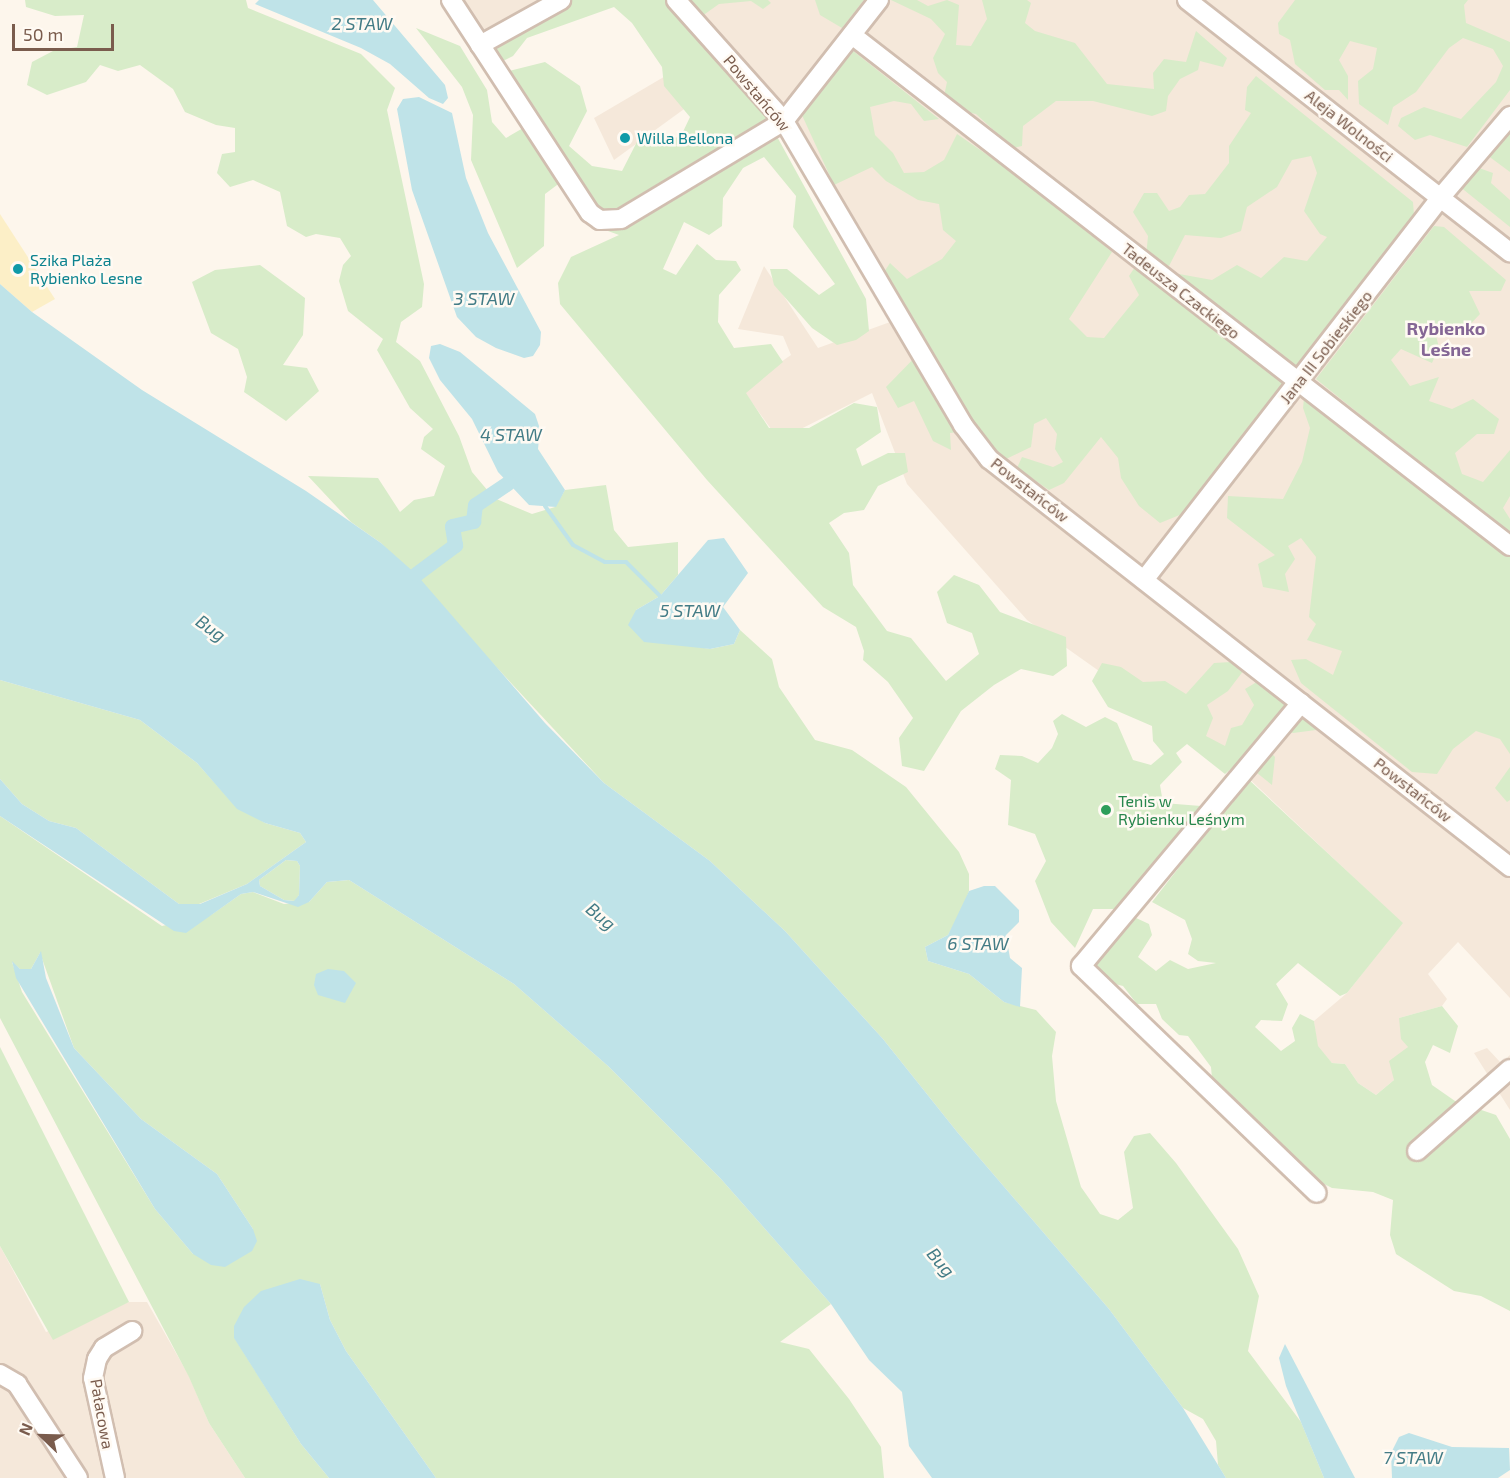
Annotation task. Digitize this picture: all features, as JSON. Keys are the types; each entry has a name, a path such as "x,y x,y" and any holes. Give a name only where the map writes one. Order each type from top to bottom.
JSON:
{"street":[{"path":"451,0 590,213 600,220 621,219 784,121 879,0"},
{"path":"480,45 561,0"},
{"name":"Powstańców","path":"676,0 784,121 963,425 989,459 1510,867"},
{"name":"Aleja Wolności","path":"1187,0 1510,252"},
{"name":"Tadeusza Czackiego","path":"852,35 1510,546"},
{"name":"Jana III Sobieskiego","path":"1144,580 1299,383 1440,198 1510,116"},
{"path":"1301,702 1081,966 1317,1193"},
{"path":"1417,1151 1510,1069"},
{"name":"Pałacowa","path":"115,1478 93,1378 97,1359 104,1347 132,1331"},
{"path":"0,1374 17,1384 78,1478"}],"shaded area":[{"path":"451,0 581,0 480,45"},
{"path":"655,0 1510,0 1510,998 1458,942 1428,974 1447,999 1442,1006 1399,1018 1408,1047 1394,1080 1376,1095 1358,1083 1345,1064 1332,1063 1317,1046 1314,1021 1347,993 1402,923 1243,773 1027,620 907,484 872,393 779,440 742,389 791,355 783,336 738,329 764,266 818,348 893,321 778,102 713,88 614,160 594,118 696,58"},
{"path":"1487,1048 1501,1063 1510,1055 1510,1110 1474,1053"},
{"path":"0,1246 46,1332 129,1302 147,1302 189,1376 209,1423 245,1478 0,1478"}],"green space":[{"path":"25,0 246,0 248,8 361,54 395,88 387,110 424,284 422,307 401,322 396,342 420,361 459,436 472,472 494,498 532,514 555,507 565,490 606,485 614,530 628,547 678,542 678,575 660,596 636,610 680,644 710,649 734,644 740,630 772,659 779,687 815,740 852,750 906,787 959,852 969,874 969,891 962,910 948,935 925,947 928,961 969,974 1004,1002 1036,1010 1056,1032 1052,1056 1056,1101 1081,1187 1100,1214 1118,1220 1133,1208 1124,1152 1134,1136 1150,1133 1176,1163 1238,1249 1259,1296 1248,1351 1301,1422 1324,1478 1226,1478 1218,1465 1216,1441 1203,1419 1183,1408 1109,1309 958,1133 883,1039 785,931 710,861 604,783 381,543 351,522 308,476 378,478 400,512 414,500 434,496 445,466 421,449 424,437 433,429 410,408 377,350 383,339 348,311 339,281 343,265 351,256 340,238 316,234 306,237 287,226 280,192 253,180 230,187 217,173 222,154 235,152 235,128 216,125 185,112 173,89 140,65 118,71 100,65 86,82 47,95 27,85 32,62 53,51 77,47 84,15 55,16 26,7"},
{"path":"572,0 768,0 771,3 763,9 751,1 719,4 688,26 763,111 866,299 869,331 856,340 837,345 812,328 774,285 770,269 787,269 819,295 835,284 793,227 796,196 764,157 743,168 723,198 722,226 709,235 684,222 663,269 676,275 697,244 716,260 736,261 741,270 719,295 718,322 734,348 771,344 783,362 746,393 769,428 809,428 854,403 877,407 881,432 856,449 862,466 888,453 905,453 908,472 878,486 864,510 844,513 829,523 849,553 853,585 887,631 911,638 946,681 979,654 972,633 947,623 937,592 954,575 979,585 1000,612 1066,637 1067,666 1053,676 1021,669 994,685 961,711 924,771 902,766 899,738 913,718 888,682 863,660 864,651 856,627 823,607 707,480 560,304 558,283 571,257 619,235 586,223 565,179 545,194 544,246 517,268 471,160 473,115 462,87 416,28 460,46 487,90 492,122 506,138 530,124 506,81 509,71 545,62 580,86 587,111 569,146 592,166 622,171 642,132 680,138 690,117 664,86 662,67 632,23 614,7 527,38 513,56 503,61 491,45"},
{"path":"815,0 864,0 842,28 820,15"},
{"path":"891,0 917,0 928,6 947,0 959,5 956,45 971,46 987,19 982,0 1027,0 1031,3 1025,23 1035,31 1075,43 1107,84 1154,89 1153,73 1164,59 1186,62 1196,31 1227,58 1223,67 1200,61 1198,70 1180,79 1168,96 1166,111 1152,116 1093,101 1056,101 1023,126 1022,146 1013,148 976,114 961,111 944,96 947,82 938,73 933,58 945,34 931,19"},
{"path":"1295,0 1468,0 1464,5 1466,23 1510,42 1510,90 1467,147 1430,135 1415,140 1398,126 1401,118 1424,107 1461,119 1496,82 1503,66 1493,49 1463,38 1449,48 1416,92 1393,107 1388,125 1359,104 1358,81 1373,69 1377,48 1350,41 1339,60 1348,76 1348,100 1339,90 1325,90 1295,64 1290,40 1279,34 1278,23"},
{"path":"852,50 939,119 924,121 911,104 894,101 870,107 875,135 893,153 904,173 924,172 944,160 957,134 1024,180 1112,252 1069,319 1087,337 1104,338 1139,295 1129,276 1135,267 1165,292 1179,274 1212,280 1237,265 1261,278 1284,257 1307,261 1327,237 1320,234 1304,211 1317,173 1311,156 1292,160 1277,187 1247,207 1241,231 1221,238 1185,235 1169,266 1146,256 1148,236 1133,212 1144,193 1157,193 1169,211 1180,207 1189,195 1205,194 1229,163 1229,146 1251,113 1245,110 1247,87 1256,76 1413,202 1414,215 1187,512 1160,523 1139,506 1121,478 1118,458 1101,437 1064,483 1049,490 1017,468 1022,457 1053,467 1063,462 1055,449 1057,434 1046,418 1034,424 1031,447 1004,460 958,432 950,433 951,450 933,441 914,401 898,408 886,387 925,347 884,272 890,263 907,279 942,259 956,241 943,230 939,204 918,200 886,181 872,167 834,185 801,113"},
{"path":"1510,124 1510,172 1487,155"},
{"path":"1479,168 1493,173 1491,183 1510,200 1510,227 1459,186"},
{"path":"1434,226 1444,227 1506,280 1501,291 1469,291 1480,314 1461,334 1436,336 1439,347 1432,363 1401,349 1391,360 1410,386 1439,377 1429,401 1452,409 1473,399 1499,419 1494,434 1477,434 1455,453 1462,474 1483,482 1510,450 1510,496 1503,508 1510,519 1510,754 1500,739 1476,731 1453,749 1437,774 1412,772 1301,683 1291,660 1306,659 1333,675 1342,651 1307,640 1316,624 1309,617 1316,557 1301,538 1288,546 1295,559 1285,574 1289,592 1263,587 1258,564 1275,555 1227,518 1228,496 1283,499 1302,462 1310,428 1303,408 1304,398 1420,486 1430,471 1316,379"},
{"path":"260,265 305,298 303,335 283,365 307,368 319,391 286,421 244,392 247,377 238,349 211,333 192,282 215,270"},
{"path":"1231,662 1244,670 1228,691 1207,705 1213,718 1206,736 1225,746 1231,728 1242,725 1254,705 1245,689 1260,680 1313,720 1316,730 1293,733 1271,723 1260,741 1275,757 1272,785 1241,760 1225,774 1187,744 1176,753 1182,762 1160,785 1163,803 1201,806 1181,837 1120,909 1093,909 1075,948 1051,922 1035,881 1046,861 1035,834 1008,825 1011,780 995,769 1000,755 1022,756 1038,763 1052,748 1058,734 1053,721 1062,714 1086,727 1105,717 1117,723 1133,760 1151,765 1164,754 1153,741 1152,726 1108,707 1092,681 1102,663 1121,667 1143,682 1165,681 1186,694 1214,663"},
{"path":"0,680 140,720 197,763 229,799 265,823 300,833 306,842 247,884 199,904 179,904 76,828 49,821 22,804 0,779"},
{"path":"1510,767 1510,800 1507,802 1495,788"},
{"path":"1248,779 1403,923 1347,993 1340,996 1298,963 1276,984 1288,1004 1282,1021 1261,1020 1255,1027 1281,1051 1295,1041 1292,1028 1300,1014 1314,1021 1318,1046 1332,1063 1345,1064 1358,1083 1376,1095 1394,1080 1389,1061 1408,1047 1401,1039 1399,1018 1442,1006 1458,1026 1450,1053 1433,1045 1425,1062 1432,1085 1455,1101 1496,1115 1510,1139 1510,1311 1481,1296 1454,1291 1396,1254 1390,1235 1393,1200 1373,1192 1332,1188 1281,1162 1213,1090 1211,1067 1188,1036 1179,1035 1162,1019 1156,1004 1137,1004 1123,986 1107,982 1090,968 1134,917 1149,924 1152,935 1138,957 1156,971 1170,960 1188,969 1216,963 1198,961 1188,954 1192,939 1185,920 1152,902"},
{"path":"0,816 162,926 211,915 241,894 253,892 284,904 309,902 327,882 349,880 514,984 608,1066 721,1179 831,1304 780,1342 809,1349 849,1399 881,1447 884,1478 436,1478 346,1351 330,1320 320,1284 234,1337 301,1444 329,1478 245,1478 209,1423 189,1377 0,1018","holes":["40,953 74,1048 141,1119 217,1174 253,1229 193,1254 155,1209 22,992 12,962 20,969 31,969"]},
{"path":"286,860 297,861 300,866 299,895 295,901 284,900 260,886 259,880"},
{"path":"0,1047 129,1302 53,1340 0,1246"}],"sand":[{"name":"Szika Plaża Rybienko Lesne","path":"0,214 55,299 32,312 0,284"}],"water":[{"name":"2 STAW","path":"259,0 373,0 445,85 448,98 443,104 429,98 390,64 361,48 255,4"},
{"name":"3 STAW","path":"419,97 452,113 466,178 488,233 541,332 540,345 533,356 524,358 496,348 476,337 457,317 412,190 397,109 403,99"},
{"name":"Bug","path":"0,284 32,312 142,390 306,491 381,543 416,574 545,723 604,783 710,861 785,931 883,1039 958,1133 1109,1309 1183,1408 1226,1478 932,1478 909,1446 902,1392 869,1360 831,1304 721,1179 608,1066 514,984 349,880 327,882 309,902 298,907 253,892 241,894 186,933 174,931 0,816 0,779 22,804 49,821 76,828 179,904 200,904 247,884 306,842 300,833 265,823 237,809 197,763 140,720 0,680","holes":["286,860 297,861 300,866 299,895 294,901 284,900 260,886 259,880"]},
{"name":"4 STAW","path":"440,344 460,352 535,414 540,429 538,449 565,490 556,507 529,505 498,472 472,419 440,380 429,358 431,346"},
{"name":"5 STAW","path":"724,538 748,573 723,607 740,630 734,644 710,649 644,642 628,625 636,610 660,596 708,540"},
{"name":"6 STAW","path":"984,886 995,886 1019,910 1019,922 1006,935 1010,958 1022,968 1020,1007 1004,1002 969,974 928,961 925,947 948,935 969,891"},
{"path":"41,951 46,978 74,1048 141,1119 217,1174 253,1229 257,1241 252,1251 225,1267 211,1265 193,1254 155,1209 16,978 12,961 20,969 31,969"},
{"path":"328,969 344,971 356,983 345,1003 318,995 314,985 316,974"},
{"path":"300,1279 320,1284 330,1320 346,1351 436,1478 329,1478 301,1444 234,1338 234,1326 244,1307 261,1291"},
{"path":"1285,1344 1355,1478 1324,1478 1286,1386 1279,1358"},
{"name":"7 STAW","path":"1409,1433 1452,1447 1509,1448 1510,1470 1498,1478 1392,1478 1391,1453 1399,1437"}],"waterway":[{"path":"416,574 455,545 452,526 473,521 475,505 508,483"},
{"path":"545,506 573,545 605,562 626,562 660,596"}],"place":[{"name":"Willa Bellona","path":"625,138"},
{"name":"Szika Plaża Rybienko Lesne","path":"18,269"},
{"name":"Tenis w Rybienku Leśnym","path":"1106,810"}],"district":[{"name":"Rybienko Leśne","path":"1446,339"}]}
